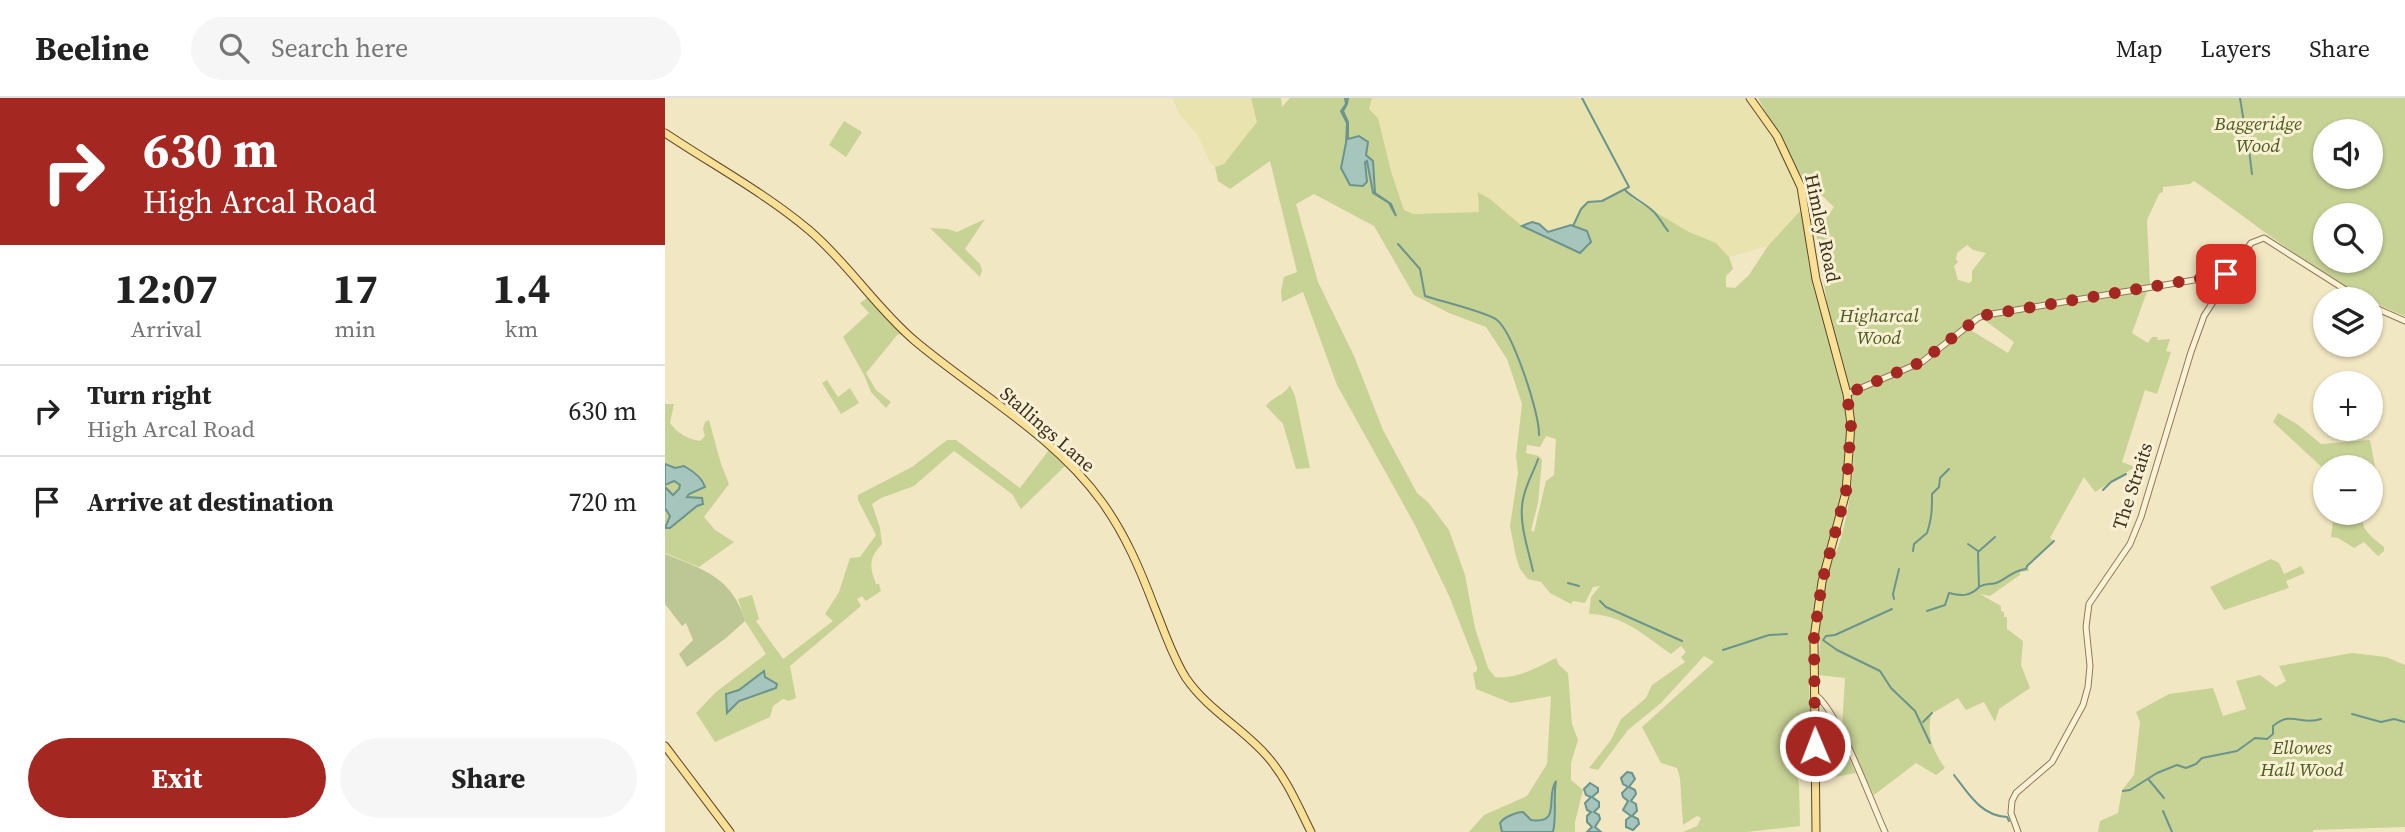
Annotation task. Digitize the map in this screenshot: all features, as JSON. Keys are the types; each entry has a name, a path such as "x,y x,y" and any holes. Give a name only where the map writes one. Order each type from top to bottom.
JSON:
{"main road":[{"name":"Himley Road","path":"1750,98 1777,136 1801,187 1817,279 1847,394 1851,425 1847,481 1838,529 1822,582 1814,638 1816,832"},
{"name":"Stallings Lane","path":"665,133 745,184 809,230 899,328 1029,429 1082,477 1104,504 1130,547 1187,680 1213,710 1267,755 1286,783 1311,832"},
{"path":"665,746 730,832"}],"street":[{"name":"The Straits","path":"2018,832 2011,813 2016,793 2049,765 2083,705 2088,687 2090,653 2086,627 2089,604 2130,544 2141,517 2206,312 2251,243 2264,238 2341,287"},
{"path":"1847,394 1921,362 1978,318 1986,315 2230,274"},
{"path":"2383,311 2405,321"},
{"path":"1814,694 1822,700 1839,729 1885,832"}],"shaded area":[{"path":"1173,98 1251,98 1258,122 1224,164 1215,167 1197,134 1178,113"},
{"path":"1372,98 1744,98 1774,139 1791,171 1802,209 1768,246 1729,257 1716,243 1689,232 1633,199 1625,190 1602,201 1593,200 1576,217 1573,226 1562,226 1552,232 1532,222 1522,226 1479,192 1480,212 1413,214 1404,210 1378,118 1369,109"}],"green space":[{"path":"1251,98 1281,98 1282,107 1290,98 1372,98 1369,109 1378,118 1404,210 1413,214 1479,212 1478,192 1522,226 1580,253 1590,245 1583,231 1573,226 1581,209 1590,201 1602,201 1625,190 1633,199 1689,232 1716,243 1729,257 1733,269 1726,276 1726,287 1735,288 1749,275 1768,246 1802,209 1809,266 1843,388 1846,463 1841,502 1812,632 1809,681 1811,729 1789,732 1788,737 1799,784 1800,826 1746,832 1683,832 1697,826 1701,818 1697,816 1683,825 1677,768 1661,763 1642,727 1714,662 1704,656 1661,703 1628,730 1598,770 1589,768 1611,740 1621,719 1646,698 1652,685 1685,662 1681,657 1686,652 1681,646 1671,654 1623,622 1589,614 1591,597 1600,586 1593,587 1585,603 1573,601 1571,604 1550,593 1541,582 1528,579 1520,569 1510,526 1518,473 1516,456 1522,404 1507,359 1486,327 1449,313 1414,295 1374,226 1314,194 1296,204 1318,282 1354,356 1383,430 1417,493 1428,502 1449,530 1465,575 1475,628 1488,668 1495,677 1511,677 1556,658 1568,673 1572,724 1578,740 1571,763 1571,780 1583,790 1575,832 1469,832 1484,815 1527,796 1547,764 1551,696 1511,703 1476,689 1473,673 1477,671 1477,667 1450,598 1415,525 1337,385 1303,292 1282,302 1284,277 1297,272 1270,161 1230,189 1218,181 1215,167 1224,164 1257,122","holes":["1546,436 1556,439 1554,475 1546,481 1534,532 1531,530 1538,503 1542,460 1539,456 1526,453 1527,445 1540,447"]},
{"path":"1758,98 2405,98 2405,316 2383,307 2383,287 2346,287 2324,273 2383,273 2383,203 2313,203 2313,266 2194,181 2190,184 2163,187 2163,192 2159,194 2147,220 2150,284 1977,316 1921,359 1849,391 1829,316 1816,232 1834,207 1801,176","holes":["1967,245 1973,250 1986,253 1972,271 1972,281 1969,283 1958,280 1954,266 1958,262 1957,253"]},
{"path":"844,121 862,132 846,157 829,145"},
{"path":"985,219 965,249 980,264 980,277 930,228 957,232"},
{"path":"2148,289 2132,333 2148,343 2152,337 2157,337 2158,340 2170,339 2166,351 2171,352 2157,394 2145,390 2122,462 2135,467 2095,492 2084,477 2050,538 2054,541 2028,565 2029,571 2020,572 2020,575 1990,596 1980,594 2001,606 2004,617 2007,617 2007,629 2023,641 2021,665 2030,688 1999,709 1995,722 1984,702 1966,710 1958,698 1931,714 1932,742 1945,768 1936,775 1916,763 1874,795 1842,728 1845,678 1818,675 1820,641 1817,640 1823,588 1845,523 1851,487 1854,451 1850,396 1927,363 1969,329 2008,353 2014,342 1984,320 1986,318"},
{"path":"867,298 903,335 898,334 866,373 876,390 891,402 886,408 871,392 843,337 869,313 860,303"},
{"path":"827,380 838,397 850,388 859,403 841,414 822,383"},
{"path":"1290,385 1295,396 1310,468 1296,469 1283,424 1266,406"},
{"path":"665,404 674,404 670,423 679,433 691,439 700,441 705,436 703,429 705,422 709,420 729,484 704,517 715,530 734,542 699,567 665,553"},
{"path":"2278,413 2297,424 2313,437 2313,441 2321,444 2370,441 2373,455 2313,455 2313,459 2273,422"},
{"path":"947,440 956,440 1020,488 1049,450 1065,466 1021,509 1012,494 954,451 914,486 872,504 882,544 871,567 881,591 866,601 862,596 857,599 861,606 790,666 796,698 789,701 783,699 773,706 770,717 715,742 696,713 716,692 766,654 745,621 738,599 752,595 759,619 756,621 783,659 833,621 825,614 839,592 850,558 860,557 876,535 858,495 912,467"},
{"path":"2332,525 2364,525 2371,536 2384,547 2384,551 2378,556 2364,542 2354,548 2338,538 2331,537"},
{"path":"665,554 715,577 733,594 745,621 687,667 679,654 693,640 686,623 682,626 665,604"},
{"path":"2271,559 2279,563 2284,574 2301,566 2305,573 2286,581 2289,588 2224,610 2210,587"},
{"name":"Ellowes Hall Wood","path":"2352,653 2386,657 2405,665 2405,827 2313,832 2098,832 2100,821 2118,813 2122,790 2134,775 2140,722 2136,712 2169,694 2213,688 2223,716 2246,709 2236,681 2260,675 2276,687 2286,681 2279,666"},
{"path":"1845,750 1856,773 1819,780 1820,752"}],"water":[{"path":"1345,98 1348,98 1347,104 1343,111 1348,122 1348,139 1359,136 1368,142 1366,155 1373,161 1375,193 1391,204 1396,216 1389,203 1373,193 1367,161 1367,182 1363,186 1350,185 1341,168 1346,143 1347,123 1341,111 1346,104"},
{"path":"1532,222 1548,232 1571,225 1587,231 1591,242 1580,253 1522,226"},
{"path":"665,464 675,468 684,466 699,477 705,487 687,497 702,498 703,504 670,528 665,528 670,516 665,508 665,487 673,495 680,485 674,481 665,485"},
{"path":"764,671 765,677 777,684 776,688 739,701 727,713 726,694 739,690"},
{"path":"1627,772 1632,773 1635,779 1629,787 1635,790 1636,794 1631,801 1636,804 1637,811 1632,816 1638,819 1639,824 1633,830 1626,827 1626,820 1631,816 1623,810 1628,801 1622,793 1628,787 1623,784 1621,778"},
{"path":"1556,781 1553,832 1502,832 1500,823 1514,814 1523,812 1531,820 1546,818 1550,814"},
{"path":"1590,783 1598,788 1598,792 1592,797 1599,802 1599,807 1594,812 1600,819 1595,827 1601,832 1587,832 1592,827 1587,822 1587,816 1591,812 1587,810 1585,803 1591,797 1586,795 1584,789"}],"waterway":[{"path":"1573,226 1581,209 1588,202 1602,201 1629,187 1582,98"},
{"path":"2240,98 2248,148"},
{"path":"2249,150 2252,174"},
{"path":"1625,190 1654,212 1668,231"},
{"path":"1398,244 1420,269 1425,296 1484,314 1497,320 1503,328 1524,375 1535,410 1539,435"},
{"path":"1533,571 1524,533 1522,504 1538,459"},
{"path":"1913,551 1914,544 1927,533 1932,494 1939,487 1940,478 1949,469"},
{"path":"2103,490 2126,474"},
{"path":"1927,611 1945,605 1949,593 1965,595 1979,587 1978,552 1995,537"},
{"path":"1979,587 1996,583 2026,569 2054,541"},
{"path":"1968,544 1978,551"},
{"path":"1894,599 1899,569"},
{"path":"1568,583 1579,586"},
{"path":"1600,601 1606,607 1682,641"},
{"path":"1892,609 1835,635 1826,636 1823,640 1880,671 1891,688 1915,711 1930,743"},
{"path":"1723,650 1769,635 1787,634"},
{"path":"1923,722 1932,713"},
{"path":"2352,714 2381,722 2394,719 2405,722"},
{"path":"2123,791 2130,790 2157,773 2177,765 2186,768 2202,758 2237,751 2255,738 2267,739 2273,734 2273,726 2280,721 2321,719"},
{"path":"1954,775 1982,808 1998,816 2007,817 2009,821"},
{"path":"2149,780 2164,798"},
{"path":"2163,811 2172,832"}],"route":[{"path":"1815,746 1814,638 1822,582 1846,492 1851,443 1847,394 1921,362 1978,318 1986,315 2226,274"}],"park label":[{"name":"Baggeridge Wood","path":"2258,134"},
{"name":"Higharcal Wood","path":"1879,326"}]}
